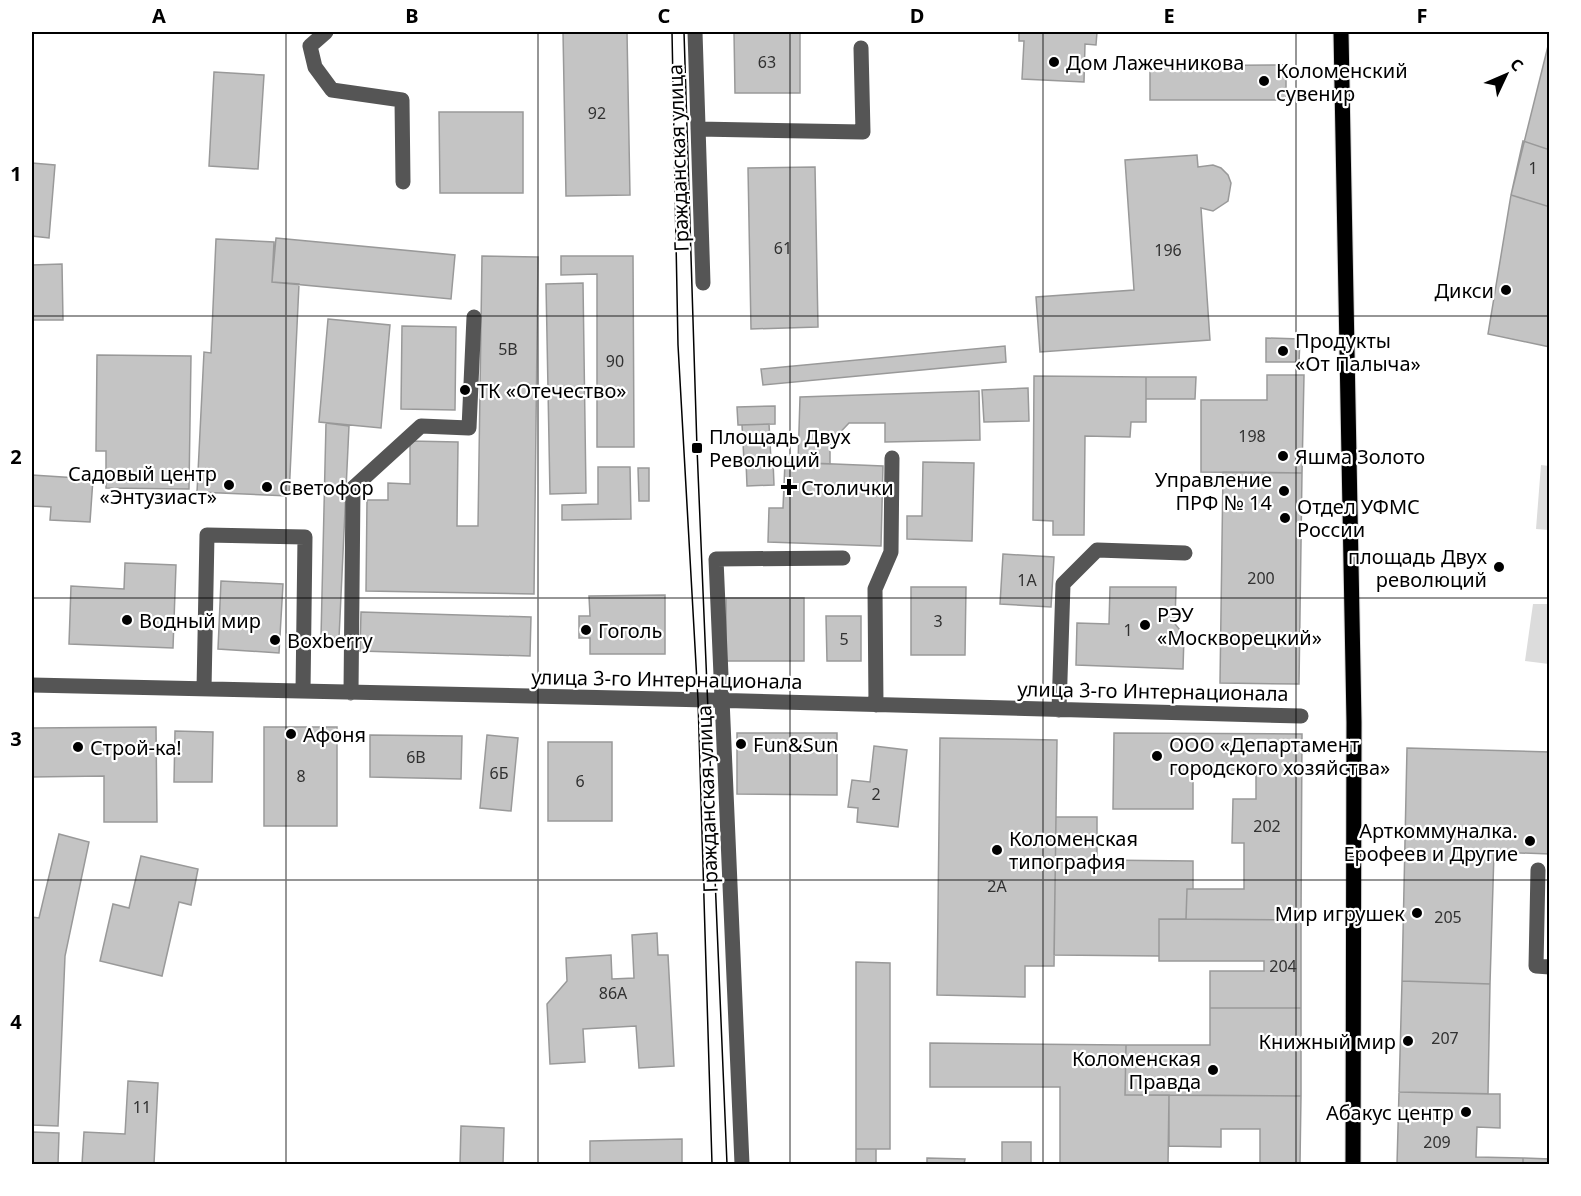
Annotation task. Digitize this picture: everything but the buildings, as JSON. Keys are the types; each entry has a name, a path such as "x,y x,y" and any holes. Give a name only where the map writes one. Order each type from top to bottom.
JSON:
{"main road":[{"path":"1341,32 1353,722 1353,1164"}],"street":[{"path":"326,32 310,46 315,67 332,90 402,100 403,182"},
{"name":"Гражданская улица","path":"695,32 703,283"},
{"path":"698,129 863,132 861,48"},
{"path":"351,693 354,488 421,426 469,428 474,316"},
{"path":"876,705 875,589 891,552 892,458"},
{"path":"204,689 207,535 305,537 303,691"},
{"path":"1059,710 1063,584 1097,550 1185,553"},
{"name":"Гражданская улица","path":"742,1164 724,700 716,559 843,558"},
{"name":"улица 3-го Интернационала","path":"32,685 724,700 1301,716"},
{"path":"1538,870 1536,966 1550,967"}],"shaded area":[{"path":"1541,465 1549,466 1549,530 1536,529"},
{"path":"1533,604 1547,604 1549,664 1525,661"}],"tram line":[{"path":"672,32 678,345 698,700 712,1164"},
{"path":"684,32 697,448 727,1164"}],"place":[{"name":"Дом Лажечникова","path":"1054,62"},
{"name":"Коломенский сувенир","path":"1264,81"},
{"name":"Дикси","path":"1506,290"},
{"name":"Продукты «От Палыча»","path":"1283,351"},
{"name":"ТК «Отечество»","path":"465,390"},
{"name":"Площадь Двух Революций","path":"697,448"},
{"name":"Яшма Золото","path":"1283,456"},
{"name":"Садовый центр «Энтузиаст»","path":"229,485"},
{"name":"Светофор","path":"267,487"},
{"name":"Столички","path":"789,487"},
{"name":"Управление ПРФ № 14","path":"1284,491"},
{"name":"Отдел УФМС России","path":"1285,518"},
{"name":"площадь Двух революций","path":"1499,567"},
{"name":"Водный мир","path":"127,620"},
{"name":"РЭУ «Москворецкий»","path":"1145,625"},
{"name":"Гоголь","path":"586,630"},
{"name":"Boxberry","path":"275,640"},
{"name":"Афоня","path":"291,734"},
{"name":"Fun&Sun","path":"741,744"},
{"name":"Строй-ка!","path":"78,747"},
{"name":"ООО «Департамент городского хозяйства»","path":"1157,756"},
{"name":"Арткоммуналка. Ерофеев и Другие","path":"1530,841"},
{"name":"Коломенская типография","path":"997,850"},
{"name":"Мир игрушек","path":"1417,913"},
{"name":"Книжный мир","path":"1408,1041"},
{"name":"Коломенская Правда","path":"1213,1070"},
{"name":"Абакус центр","path":"1466,1112"}]}
